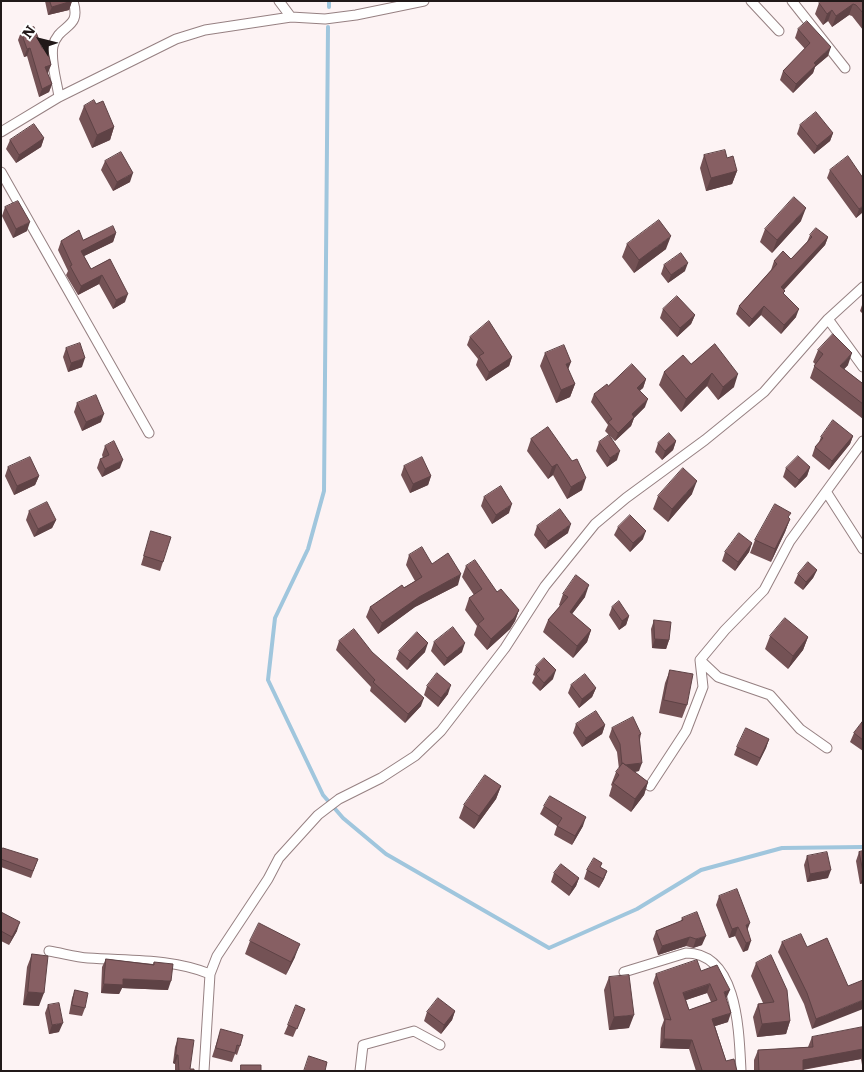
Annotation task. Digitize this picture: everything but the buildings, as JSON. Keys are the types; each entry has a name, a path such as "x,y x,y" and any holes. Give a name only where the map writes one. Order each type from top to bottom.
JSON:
{"street":[{"path":"59,97 52,49 56,37 75,21 77,14 73,1"},
{"path":"279,1 291,17"},
{"path":"1,132 59,97 176,39 205,30 291,17 325,19 348,16 404,7 424,1"},
{"path":"751,1 779,31"},
{"path":"792,1 845,68"},
{"path":"1,172 149,433"},
{"path":"204,1071 210,974 217,956 268,879 279,858 336,801 381,778 415,756 441,731 505,648 544,586 595,524 626,498 705,440 764,392 828,319 863,288"},
{"path":"828,319 863,361"},
{"path":"828,319 863,367"},
{"path":"650,786 686,731 703,687 700,660 725,630 764,590 790,540 827,493 863,441"},
{"path":"827,493 863,549"},
{"path":"700,660 718,677 770,695 800,729 826,748"},
{"path":"49,951 86,958 162,962 195,968 210,974"},
{"path":"624,972 686,953 696,953 708,958 722,971 733,1000 739,1030 741,1071"},
{"path":"360,1071 363,1045 414,1031 440,1046"}],"waterway":[{"path":"329,1 329,7"},
{"path":"328,27 324,491 308,549 275,618 268,680 323,795 343,818 386,854 549,948 637,909 701,870 782,848 863,847"}]}
